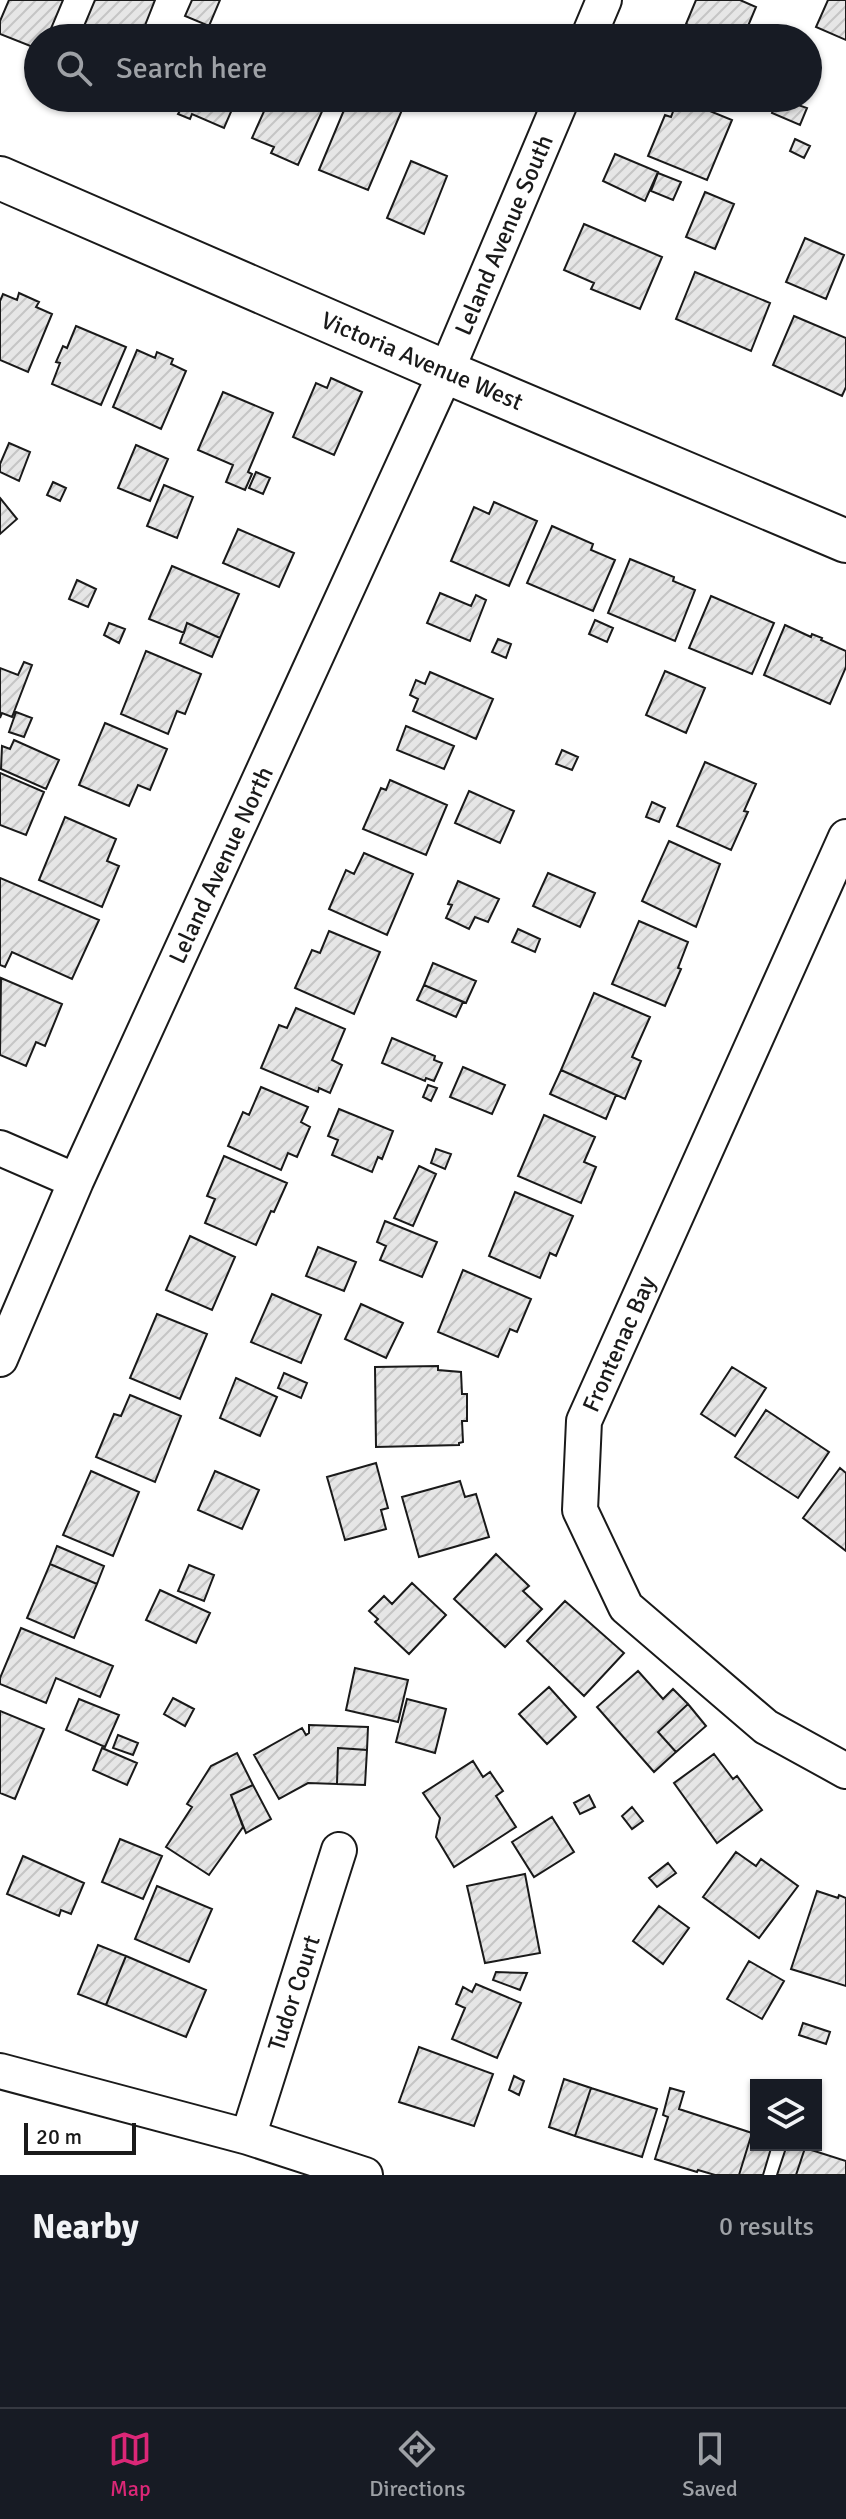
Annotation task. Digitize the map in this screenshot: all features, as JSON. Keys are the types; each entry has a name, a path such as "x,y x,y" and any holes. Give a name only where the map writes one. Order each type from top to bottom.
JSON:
{"street":[{"path":"594,24 604,0"},
{"name":"Leland Avenue South","path":"446,372 556,112"},
{"name":"Victoria Avenue West","path":"0,178 446,372 846,541"},
{"name":"Leland Avenue North","path":"0,1359 76,1181 446,372"},
{"name":"Frontenac Bay","path":"846,837 584,1421 580,1510 626,1607 766,1727 846,1771"},
{"path":"0,1148 76,1181"},
{"name":"Tudor Court","path":"248,2137 339,1850"},
{"path":"0,2071 248,2137 365,2175"}],"building":[{"path":"9,0 63,0 53,24 24,24 24,43 0,34 0,21"},
{"path":"95,0 155,0 146,24 85,24"},
{"path":"192,0 220,0 210,24 185,16"},
{"path":"696,0 740,0 756,7 749,24 686,24"},
{"path":"828,0 846,0 846,40 822,30 822,24 817,24"},
{"path":"231,112 224,128 192,114 190,119 178,114"},
{"path":"264,112 322,112 298,165 271,153 274,147 252,138"},
{"path":"343,112 401,112 368,190 319,170"},
{"path":"673,112 712,112 732,120 707,180 648,156 665,115 671,117"},
{"path":"772,112 805,112 800,125"},
{"path":"795,139 810,146 804,158 790,151"},
{"path":"615,154 658,172 645,201 603,181"},
{"path":"411,161 447,176 424,234 387,218"},
{"path":"658,173 681,182 673,200 651,191"},
{"path":"705,192 734,204 715,249 686,237"},
{"path":"584,224 662,257 640,309 591,289 594,283 564,270"},
{"path":"805,238 844,255 826,299 786,282"},
{"path":"695,272 770,303 751,351 676,319"},
{"path":"19,293 39,302 36,307 52,314 28,372 0,360 0,301 3,294 17,300"},
{"path":"794,316 846,338 846,387 842,396 773,365"},
{"path":"76,326 126,347 101,405 52,384 60,363 56,362 63,346 67,348"},
{"path":"137,350 155,358 157,352 173,359 171,364 186,371 161,429 113,407"},
{"path":"331,378 362,392 334,455 293,437 316,383 327,388"},
{"path":"223,392 273,413 248,472 252,474 245,490 226,482 233,465 198,450"},
{"path":"9,443 30,452 19,481 0,472"},
{"path":"136,445 168,459 150,501 118,488"},
{"path":"256,472 270,478 263,494 249,488"},
{"path":"53,482 66,488 60,501 47,495"},
{"path":"164,485 193,497 177,538 147,526"},
{"path":"0,498 17,519 0,534"},
{"path":"494,502 537,521 509,586 451,561 474,507 489,514"},
{"path":"552,526 593,544 591,550 615,560 593,611 527,583"},
{"path":"238,529 294,553 279,587 223,563"},
{"path":"630,559 674,577 673,581 695,590 675,641 608,613"},
{"path":"172,566 239,594 220,638 187,623 184,633 149,619"},
{"path":"77,580 96,589 88,607 69,599"},
{"path":"440,593 471,606 476,595 486,600 470,641 427,623"},
{"path":"711,596 774,623 752,674 689,648"},
{"path":"595,620 613,628 607,642 589,634"},
{"path":"109,623 125,629 119,643 104,635"},
{"path":"187,623 220,638 212,657 180,643"},
{"path":"785,625 811,637 812,634 822,638 846,651 846,667 830,704 764,675"},
{"path":"498,639 511,644 506,658 492,652"},
{"path":"146,651 201,674 185,714 177,711 168,734 121,714"},
{"path":"24,662 32,665 12,717 2,713 0,718 0,668 18,675"},
{"path":"665,671 705,688 686,733 646,715"},
{"path":"430,672 493,699 476,739 413,711 418,699 410,695 416,680 425,684"},
{"path":"16,712 32,718 24,737 9,732"},
{"path":"105,723 167,749 150,790 138,785 129,806 79,785"},
{"path":"406,726 454,746 444,769 397,750"},
{"path":"14,740 59,760 46,789 1,769 2,746 10,749"},
{"path":"562,750 578,757 572,770 556,764"},
{"path":"705,762 756,784 744,811 748,812 731,850 677,826"},
{"path":"0,773 44,792 26,835 0,825"},
{"path":"390,780 447,805 426,855 363,829 381,788 386,790"},
{"path":"469,791 514,811 500,843 455,823"},
{"path":"652,802 665,808 659,822 646,817"},
{"path":"65,817 116,839 107,861 119,866 102,907 39,880"},
{"path":"669,841 720,864 696,927 642,901"},
{"path":"364,853 413,874 387,935 329,909 346,870 354,874"},
{"path":"548,873 595,893 580,927 533,906"},
{"path":"0,878 99,920 72,979 12,952 5,967 0,965"},
{"path":"458,881 499,899 488,922 475,917 469,929 446,918 452,905 448,904"},
{"path":"639,921 688,942 678,968 681,969 665,1006 612,984"},
{"path":"518,929 540,939 535,952 512,942"},
{"path":"329,931 380,952 354,1014 295,988 312,950 320,953"},
{"path":"433,963 476,981 466,1003 424,985"},
{"path":"1,978 62,1004 45,1046 36,1042 26,1066 0,1055"},
{"path":"424,985 463,1002 456,1017 417,1000"},
{"path":"594,993 650,1017 632,1057 641,1061 625,1099 561,1070"},
{"path":"296,1008 345,1029 332,1060 342,1065 330,1093 319,1088 318,1092 261,1068 279,1025 287,1028"},
{"path":"392,1038 435,1056 434,1060 442,1063 434,1081 426,1078 425,1081 382,1063"},
{"path":"463,1067 505,1085 492,1114 450,1097"},
{"path":"561,1070 616,1095 606,1119 550,1094"},
{"path":"428,1085 437,1088 431,1101 423,1097"},
{"path":"261,1087 308,1107 301,1122 310,1127 297,1157 288,1153 281,1170 228,1146 243,1112 249,1115"},
{"path":"339,1109 393,1131 382,1159 378,1157 372,1172 332,1155 338,1140 328,1136"},
{"path":"544,1115 595,1137 584,1162 596,1167 581,1203 518,1176"},
{"path":"436,1149 451,1154 445,1169 431,1163"},
{"path":"224,1156 287,1183 256,1245 205,1223 215,1199 207,1196"},
{"path":"419,1166 436,1174 413,1226 394,1218"},
{"path":"515,1192 573,1216 556,1256 550,1253 540,1278 489,1256"},
{"path":"385,1221 437,1242 422,1277 380,1260 386,1246 377,1242"},
{"path":"190,1236 235,1257 212,1310 166,1290"},
{"path":"318,1247 356,1262 344,1291 306,1276"},
{"path":"463,1270 531,1299 517,1332 510,1329 498,1357 438,1332"},
{"path":"272,1294 321,1315 301,1363 251,1342"},
{"path":"361,1304 403,1323 386,1358 345,1339"},
{"path":"157,1314 207,1334 180,1399 130,1378"},
{"path":"438,1366 438,1370 461,1372 462,1394 467,1394 467,1421 462,1421 463,1442 459,1445 376,1447 375,1367"},
{"path":"732,1367 766,1388 735,1436 701,1414"},
{"path":"284,1373 307,1383 301,1398 278,1388"},
{"path":"236,1378 277,1397 260,1436 220,1418"},
{"path":"130,1395 181,1416 155,1482 96,1457 114,1414 121,1416"},
{"path":"766,1410 829,1452 798,1498 735,1457"},
{"path":"376,1463 388,1508 381,1510 386,1529 345,1540 327,1477"},
{"path":"840,1468 846,1473 846,1551 803,1518"},
{"path":"91,1471 139,1492 113,1556 63,1535"},
{"path":"215,1471 259,1490 242,1529 198,1510"},
{"path":"460,1481 465,1497 476,1494 489,1537 419,1557 402,1497"},
{"path":"57,1546 104,1566 97,1584 50,1564"},
{"path":"496,1554 529,1586 523,1591 542,1609 505,1647 454,1599"},
{"path":"50,1564 97,1584 74,1638 27,1618"},
{"path":"189,1565 214,1575 204,1601 178,1591"},
{"path":"412,1583 446,1615 409,1654 375,1622 378,1619 369,1611 384,1596 392,1604"},
{"path":"160,1590 210,1613 196,1643 146,1620"},
{"path":"565,1601 624,1653 584,1696 527,1641"},
{"path":"21,1628 113,1666 100,1697 56,1678 46,1703 0,1684"},
{"path":"355,1668 408,1680 398,1722 346,1710"},
{"path":"638,1671 663,1699 673,1689 688,1704 658,1732 676,1752 654,1772 597,1707"},
{"path":"549,1687 576,1717 547,1744 519,1714"},
{"path":"173,1698 194,1709 185,1726 164,1714"},
{"path":"79,1699 119,1715 105,1747 66,1730"},
{"path":"407,1699 446,1709 435,1753 396,1742"},
{"path":"688,1704 706,1726 676,1752 658,1732"},
{"path":"0,1711 44,1729 15,1799 0,1793"},
{"path":"309,1725 368,1727 367,1750 338,1748 337,1784 308,1783 279,1799 254,1755 302,1728 306,1735"},
{"path":"118,1735 138,1743 133,1755 113,1748"},
{"path":"102,1748 137,1763 127,1785 93,1770"},
{"path":"338,1748 367,1750 365,1785 337,1784"},
{"path":"237,1753 253,1785 231,1795 243,1827 209,1875 166,1847 192,1807 187,1804 211,1766"},
{"path":"714,1754 733,1779 737,1776 762,1810 717,1843 674,1783"},
{"path":"473,1761 483,1777 490,1772 503,1791 496,1796 516,1827 454,1867 436,1837 440,1818 423,1793"},
{"path":"253,1785 271,1819 246,1833 231,1795"},
{"path":"589,1795 595,1807 580,1814 574,1803"},
{"path":"632,1807 643,1821 632,1829 622,1816"},
{"path":"552,1817 574,1852 534,1877 512,1842"},
{"path":"120,1839 162,1856 143,1899 102,1882"},
{"path":"736,1852 756,1866 761,1859 798,1886 759,1938 703,1897"},
{"path":"23,1856 84,1883 71,1914 61,1910 59,1916 7,1894"},
{"path":"668,1863 676,1873 657,1887 649,1878"},
{"path":"525,1874 540,1953 485,1963 467,1886"},
{"path":"157,1886 212,1909 189,1962 135,1939"},
{"path":"817,1891 846,1898 846,1986 791,1969"},
{"path":"659,1906 689,1928 663,1964 633,1941"},
{"path":"98,1945 126,1956 106,2005 78,1994"},
{"path":"126,1956 206,1990 186,2037 106,2005"},
{"path":"749,1961 784,1981 762,2019 727,1999"},
{"path":"496,1972 527,1973 520,1990 493,1980"},
{"path":"476,1984 521,2003 497,2058 452,2039 465,2008 456,2004 463,1987 472,1992"},
{"path":"803,2023 830,2032 826,2044 799,2035"},
{"path":"419,2047 493,2074 474,2126 399,2102"},
{"path":"514,2076 524,2081 519,2095 509,2090"},
{"path":"564,2079 591,2088 575,2136 549,2127"},
{"path":"591,2088 657,2109 642,2157 575,2136"},
{"path":"670,2088 684,2092 679,2109 750,2132 739,2175 697,2172 655,2159 668,2117 663,2115"},
{"path":"750,2139 750,2151 770,2151 763,2175 739,2175"},
{"path":"785,2151 804,2151 796,2175 777,2175"},
{"path":"804,2151 814,2151 846,2161 846,2175 796,2175"}]}
